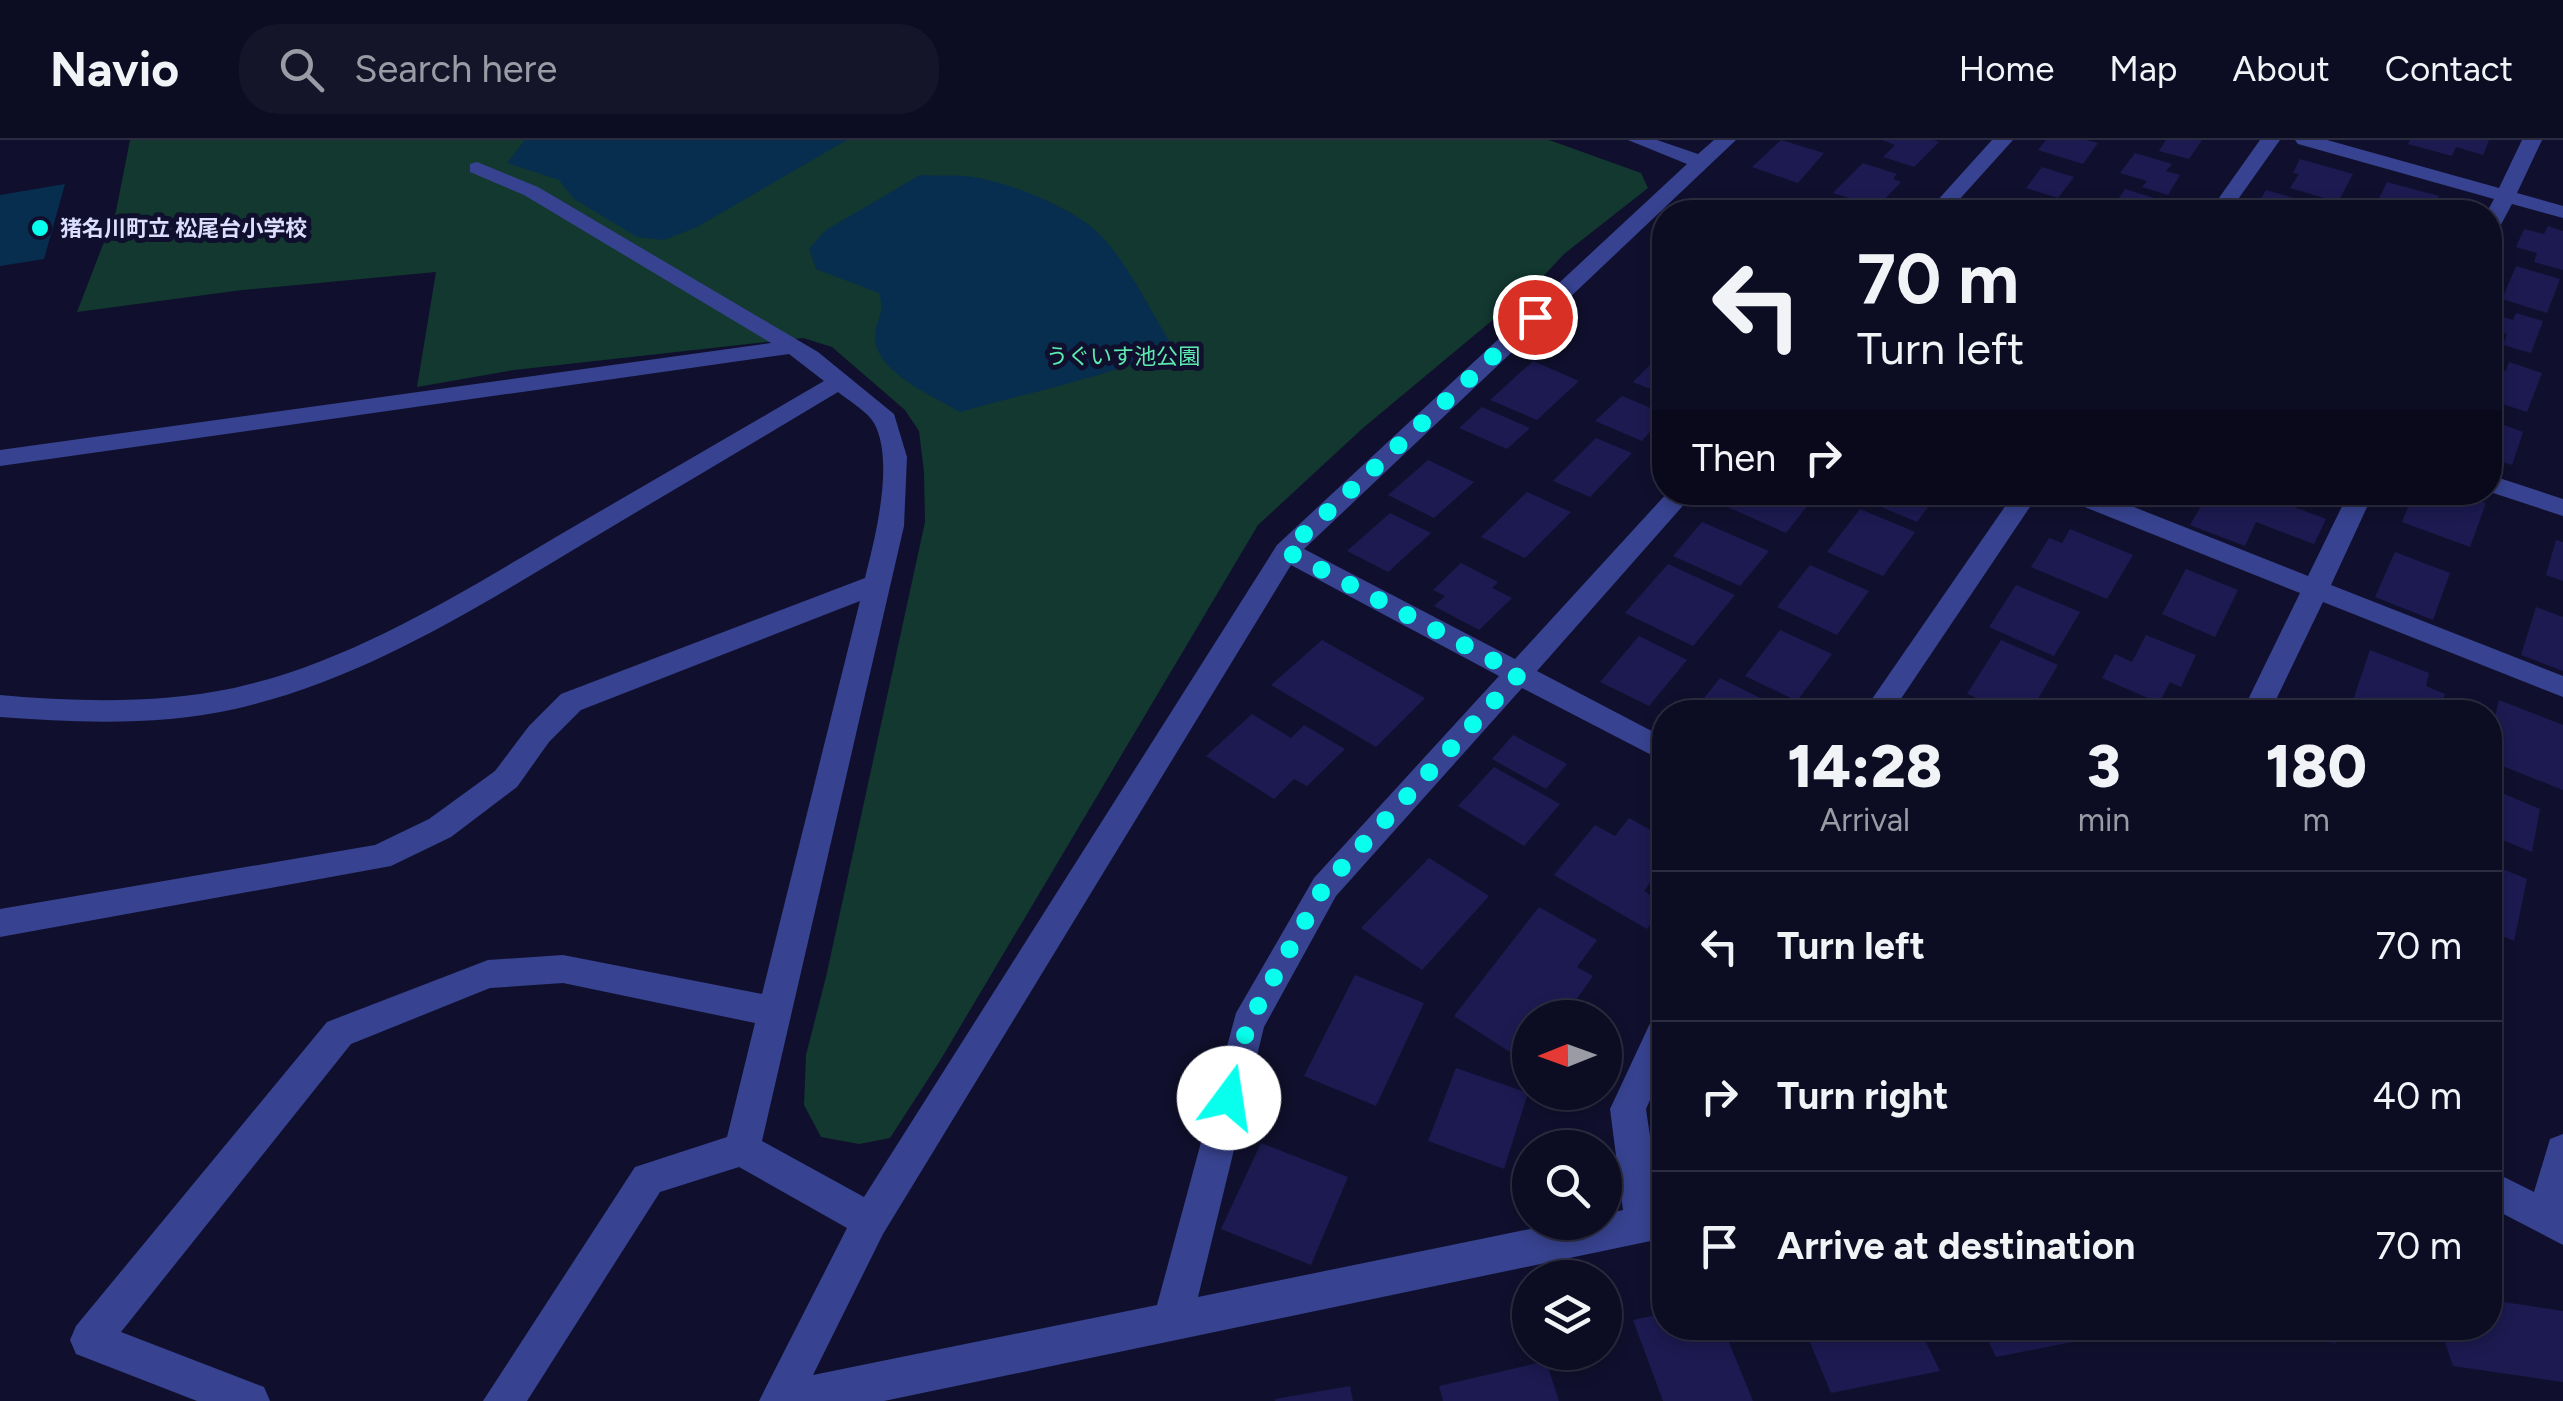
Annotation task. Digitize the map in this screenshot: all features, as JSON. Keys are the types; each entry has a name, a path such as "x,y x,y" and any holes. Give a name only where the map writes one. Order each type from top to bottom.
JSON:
{"street":[{"path":"1638,140 1702,162"},
{"path":"1661,200 1726,140"},
{"path":"1948,200 2003,140"},
{"path":"2228,200 2270,140"},
{"path":"2306,140 2563,212"},
{"path":"2502,204 2532,140"},
{"path":"477,168 531,191 793,347 885,420 895,457 891,526 742,1149"},
{"path":"779,1401 870,1221 1286,551 1652,209"},
{"path":"0,458 793,347"},
{"path":"0,706 81,713 167,708 236,698 339,665 421,628 839,382"},
{"path":"2502,486 2563,508"},
{"path":"1172,1322 1248,1024 1324,887 1671,505"},
{"path":"1885,700 2019,505"},
{"path":"2104,505 2563,686"},
{"path":"2262,700 2356,505"},
{"path":"1286,551 1652,745"},
{"path":"0,923 380,857 440,828 506,779 539,734 570,702 876,584"},
{"path":"250,1401 90,1340 339,1032 488,974 563,970 776,1012"},
{"path":"1652,1056 1628,1109 1652,1213"},
{"path":"503,1401 648,1179 742,1149 870,1221"},
{"path":"2502,1194 2555,1222 2563,1151"},
{"path":"788,1401 1652,1222"}],"green space":[{"name":"うぐいす池公園","path":"130,140 1549,140 1641,173 1648,188 1564,254 1536,284 1363,428 1258,525 941,1059 890,1138 859,1144 821,1137 804,1105 806,1055 925,522 919,431 905,410 832,347 803,338 514,370 417,387 436,272 242,290 77,312 116,211"}],"water":[{"path":"525,140 847,140 697,227 664,240 637,237 574,199 559,180 507,163"},
{"path":"920,175 966,176 1000,183 1077,217 1114,252 1174,349 1095,376 960,412 909,383 886,363 875,340 881,307 879,293 816,269 809,249 826,230"},
{"path":"65,184 44,259 0,266 0,195"}],"building":[{"path":"1781,140 1824,153 1798,183 1752,167"},
{"path":"1882,140 1939,142 1914,167 1883,157 1895,145"},
{"path":"2046,140 2098,143 2083,164 2038,150"},
{"path":"2166,140 2202,140 2189,159 2159,151"},
{"path":"2410,140 2489,140 2483,155 2456,147 2452,156 2408,144"},
{"path":"2135,153 2172,164 2166,171 2180,175 2168,195 2142,187 2147,181 2120,173"},
{"path":"2300,159 2353,174 2339,200 2331,200 2290,188 2299,174 2293,173"},
{"path":"1863,163 1897,174 1893,179 1901,182 1884,200 1855,200 1833,193"},
{"path":"2042,167 2074,177 2058,198 2026,188"},
{"path":"2387,182 2439,196 2437,200 2378,200"},
{"path":"2125,189 2161,200 2117,200"},
{"path":"2266,190 2301,200 2260,200"},
{"path":"2548,226 2563,231 2563,270 2534,262 2537,253 2516,247 2524,229 2544,234"},
{"path":"2516,266 2560,279 2547,313 2502,299"},
{"path":"2516,313 2543,321 2531,353 2503,345 2507,334 2502,333 2502,317 2513,320"},
{"path":"1533,361 1579,381 1537,420 1490,400"},
{"path":"2509,362 2542,373 2527,412 2502,404 2502,370 2506,371"},
{"path":"1652,363 1652,390 1633,382"},
{"path":"1622,396 1652,409 1652,429 1642,441 1595,421"},
{"path":"1482,407 1530,428 1507,449 1459,428"},
{"path":"2502,424 2523,432 2512,465 2502,462"},
{"path":"1596,438 1632,453 1590,497 1553,481"},
{"path":"1428,460 1474,482 1434,518 1388,495"},
{"path":"1527,492 1571,512 1525,558 1481,537"},
{"path":"1726,505 1808,505 1786,533"},
{"path":"1876,505 1929,505 1917,522"},
{"path":"2202,505 2289,505 2326,519 2314,544 2256,522 2245,546 2190,525"},
{"path":"2409,505 2485,505 2470,547 2402,522"},
{"path":"1860,509 1915,532 1883,576 1827,552"},
{"path":"1390,513 1431,533 1388,572 1347,551"},
{"path":"1702,522 1769,551 1740,586 1673,556"},
{"path":"2070,529 2133,555 2107,599 2031,567 2049,538 2062,543"},
{"path":"2556,540 2563,542 2563,581 2546,575"},
{"path":"2395,552 2450,573 2433,620 2375,597"},
{"path":"1461,563 1498,582 1492,588 1512,598 1479,630 1434,606 1445,596 1433,590"},
{"path":"1668,564 1735,595 1693,646 1625,613"},
{"path":"1810,565 1869,591 1837,635 1777,607"},
{"path":"2186,569 2238,590 2215,637 2162,614"},
{"path":"2016,585 2080,612 2054,656 1989,627"},
{"path":"2536,607 2563,617 2563,671 2521,655"},
{"path":"1780,630 1832,654 1798,700 1745,676"},
{"path":"2146,635 2196,655 2181,687 2170,682 2161,700 2102,678 2115,654 2132,662"},
{"path":"1639,636 1687,660 1649,706 1600,682"},
{"path":"1322,640 1425,698 1376,747 1271,685"},
{"path":"2001,640 2058,665 2037,700 1981,700 1967,694"},
{"path":"2370,650 2429,673 2426,686 2445,694 2443,700 2353,700"},
{"path":"1720,678 1764,700 1703,700"},
{"path":"2502,701 2563,725 2563,790 2502,766"},
{"path":"1252,714 1291,738 1304,725 1345,749 1307,786 1294,779 1274,799 1206,756"},
{"path":"1513,735 1567,764 1546,789 1492,759"},
{"path":"1494,767 1560,804 1524,846 1458,806"},
{"path":"2502,793 2540,809 2532,852 2502,840"},
{"path":"1629,818 1652,831 1652,880 1644,891 1652,896 1652,922 1647,929 1554,875 1595,825 1615,836"},
{"path":"1429,858 1489,896 1422,970 1361,928"},
{"path":"2502,869 2527,879 2514,941 2502,936"},
{"path":"1539,907 1597,940 1577,967 1593,976 1576,1000 1512,1000 1512,1053 1454,1016"},
{"path":"1355,975 1424,1003 1376,1106 1304,1076"},
{"path":"1456,1068 1512,1087 1512,1110 1523,1110 1516,1130 1512,1130 1504,1169 1428,1141"},
{"path":"1261,1143 1348,1177 1311,1265 1221,1229"},
{"path":"2502,1302 2563,1311 2563,1382 2453,1366 2444,1340 2502,1340"},
{"path":"1652,1316 1652,1340 1728,1340 1753,1401 1663,1401 1633,1320"},
{"path":"1809,1340 1925,1340 1940,1371 1831,1393"},
{"path":"1988,1340 2082,1340 1996,1357"},
{"path":"1512,1369 1549,1370 1559,1401 1443,1401 1439,1386"},
{"path":"1350,1386 1353,1401 1275,1401 1275,1399"}],"place":[{"name":"猪名川町立 松尾台小学校","path":"40,228"}],"route":[{"path":"1229,1098 1248,1024 1324,887 1519,674 1286,551 1535,317"}]}
